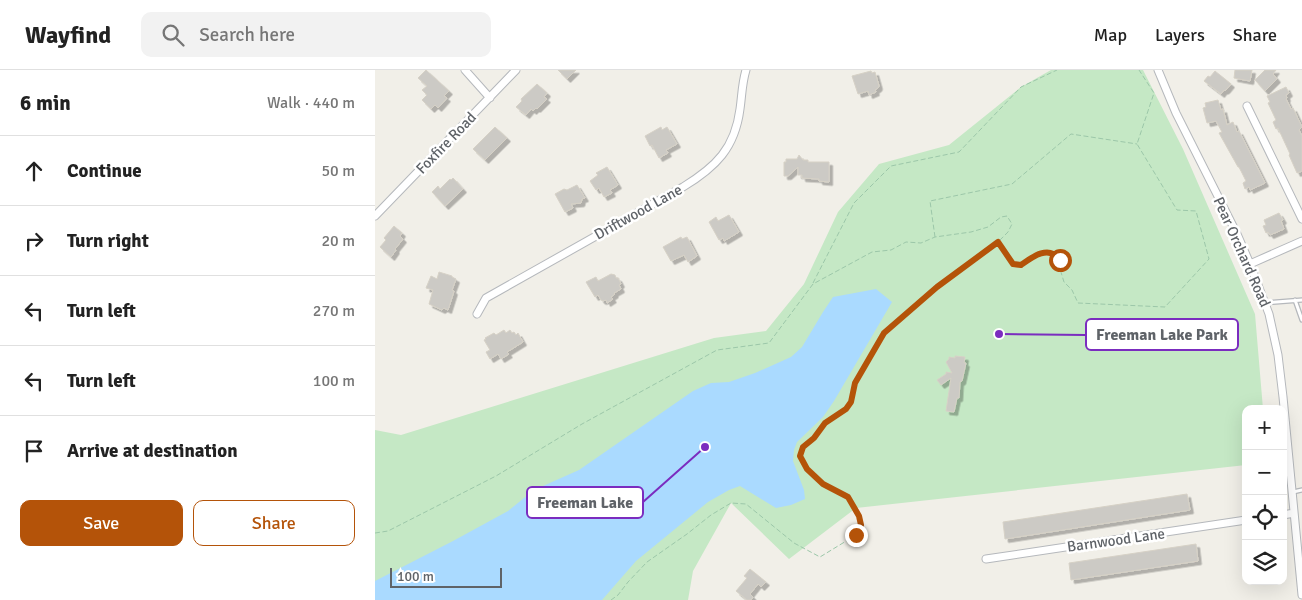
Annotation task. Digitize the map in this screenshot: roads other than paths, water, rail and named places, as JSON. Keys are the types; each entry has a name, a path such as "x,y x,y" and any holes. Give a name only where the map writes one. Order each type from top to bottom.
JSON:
{"street":[{"path":"465,70 489,98"},
{"name":"Foxfire Road","path":"375,216 516,70"},
{"name":"Driftwood Lane","path":"477,314 487,298 683,187 710,169 724,154 733,138 738,120 743,79 746,70"},
{"name":"Pear Orchard Road","path":"1158,70 1176,113 1237,234 1269,314 1278,355 1302,593"},
{"path":"1247,106 1302,219"},
{"path":"1250,264 1302,241"},
{"path":"1287,514 1294,513"},
{"name":"Barnwood Lane","path":"986,559 1242,521"}],"lane":[{"path":"1295,300 1302,320"},
{"path":"1265,303 1302,300"},
{"path":"1292,492 1302,490"}],"water":[{"path":"876,289 892,302 834,401 823,417 797,442 794,450 793,461 804,490 805,499 791,505 776,508 740,486 729,490 708,502 636,561 602,600 375,600 375,581 508,511 534,490 579,470 693,391 711,383 729,382 755,373 791,357 802,347 833,297"}],"place":[{"name":"Freeman Lake Park","path":"999,334"},
{"name":"Freeman Lake","path":"705,447"}]}
